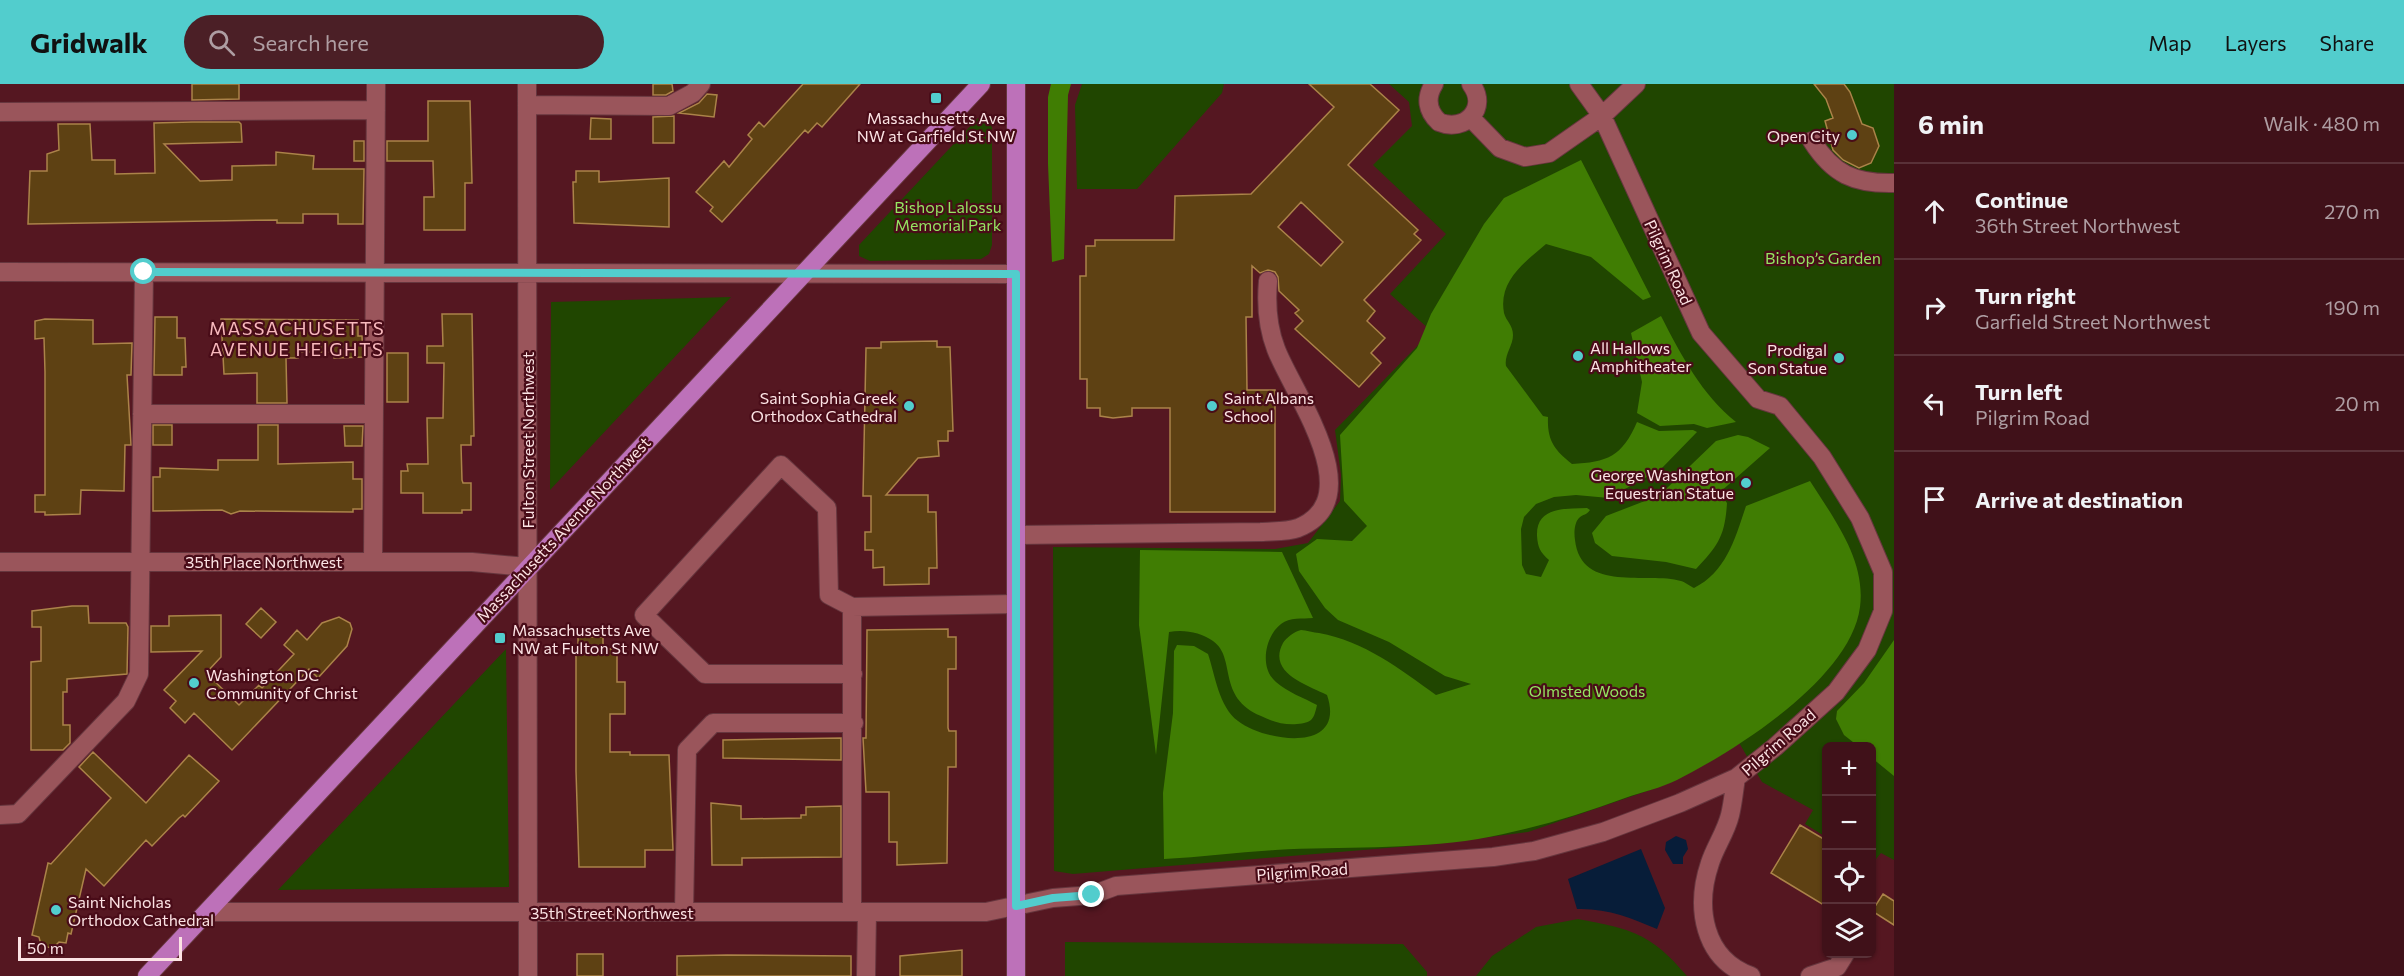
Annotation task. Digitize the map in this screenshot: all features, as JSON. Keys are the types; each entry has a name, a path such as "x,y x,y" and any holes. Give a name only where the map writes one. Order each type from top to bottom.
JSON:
{"main road":[{"name":"Massachusetts Avenue Northwest","path":"147,976 981,84"},
{"path":"1016,84 1016,976"}],"street":[{"path":"373,562 376,84"},
{"name":"Fulton Street Northwest","path":"527,84 528,976"},
{"path":"527,105 669,106 693,93 700,84"},
{"path":"1434,84 1428,100 1429,109 1439,122 1456,126 1471,118 1478,104 1471,84"},
{"name":"Pilgrim Road","path":"1016,906 1053,898 1092,895 1116,886 1493,857 1534,851 1603,832 1680,803 1736,778 1775,747 1836,692 1867,650 1883,611 1883,572 1860,518 1822,457 1780,406 1758,399 1701,333 1602,116 1579,84"},
{"path":"1471,118 1500,148 1525,157 1549,153 1602,116 1636,84"},
{"path":"0,111 376,110"},
{"path":"1812,141 1826,163 1847,176 1878,183 1894,183"},
{"path":"0,272 1016,274"},
{"path":"0,814 18,814 126,701 139,674 144,272"},
{"path":"1016,535 1261,532 1298,528 1316,515 1328,495 1326,457 1314,423 1276,349 1267,317 1268,281"},
{"path":"142,414 374,414"},
{"path":"853,674 705,674 644,615 781,465 827,508 828,595 852,607 1016,604"},
{"name":"35th Place Northwest","path":"0,562 490,562 527,567"},
{"path":"852,607 859,912 866,976"},
{"path":"684,912 687,750 713,723 854,716"},
{"path":"1736,778 1730,816 1710,863 1703,895 1708,939 1732,969 1751,976"},
{"name":"35th Street Northwest","path":"208,912 986,912 1016,906"},
{"path":"1810,976 1836,967 1842,958"}],"green space":[{"path":"1051,84 1071,84 1068,95 1064,259 1052,262 1048,164 1048,97"},
{"path":"1082,84 1224,84 1222,93 1137,189 1077,189 1075,105"},
{"name":"Bishop’s Garden","path":"1389,84 1894,84 1894,860 1881,853 1876,859 1876,742 1822,742 1822,835 1805,824 1813,810 1762,782 1738,741 1653,789 1528,832 1435,844 1073,874 1054,871 1053,547 1275,549 1308,543 1340,501 1341,475 1335,430 1426,337 1430,330 1390,294 1446,234 1373,165 1412,126 1409,102"},
{"name":"Bishop Lalossu Memorial Park","path":"978,118 989,120 992,128 992,245 989,254 981,259 870,261 859,256 859,245"},
{"name":"Olmsted Woods","path":"1581,160 1651,297 1643,300 1591,257 1546,244 1515,273 1505,291 1504,313 1513,335 1506,366 1543,416 1548,417 1550,438 1553,444 1572,464 1595,462 1612,455 1625,443 1637,422 1659,431 1693,430 1697,432 1661,469 1609,498 1576,495 1554,497 1536,504 1524,517 1521,529 1522,565 1526,574 1541,577 1549,560 1538,544 1538,526 1541,519 1547,514 1562,509 1587,508 1590,510 1579,518 1574,535 1580,557 1589,568 1602,574 1618,577 1681,581 1694,588 1705,581 1722,564 1746,506 1810,481 1838,525 1853,556 1858,573 1861,590 1860,607 1852,634 1836,660 1814,685 1758,731 1677,780 1589,811 1516,831 1453,842 1275,850 1164,859 1163,793 1173,713 1174,651 1177,645 1194,646 1208,654 1226,708 1238,721 1250,728 1283,738 1315,735 1325,727 1330,714 1327,695 1291,676 1280,662 1279,653 1283,643 1291,635 1301,630 1335,637 1366,649 1436,695 1471,684 1445,676 1389,642 1338,620 1325,608 1299,571 1296,554 1317,539 1352,541 1367,526 1344,501 1340,435 1417,348 1431,314 1484,224 1504,198"},
{"path":"731,297 550,490 551,302"},
{"path":"1661,316 1703,387 1736,422 1707,428 1694,424 1660,426 1637,413 1642,382 1631,333"},
{"path":"1738,435 1748,437 1770,448 1719,493 1727,503 1722,532 1715,547 1696,569 1666,562 1612,556 1595,543 1592,533 1606,516 1650,499 1666,489 1716,441"},
{"path":"1140,550 1282,552 1313,618 1292,619 1275,629 1266,652 1267,669 1280,686 1317,705 1312,719 1302,723 1283,723 1265,718 1247,708 1232,688 1224,657 1220,648 1213,641 1192,632 1169,632 1156,755 1139,625"},
{"path":"1894,640 1894,776 1876,761 1876,742 1853,742 1844,735 1836,719 1837,711 1864,683"},
{"path":"506,649 509,887 278,890"},
{"path":"1578,919 1612,926 1639,935 1662,950 1687,976 1476,976 1492,956 1536,927"},
{"path":"1065,942 1403,944 1427,972 1427,976 1065,976"}],"water":[{"path":"1676,836 1686,840 1688,849 1683,857 1683,864 1673,864 1665,850 1666,842"},
{"path":"1641,849 1665,908 1657,929 1609,912 1577,909 1568,879"}],"building":[{"path":"192,84 239,84 239,99 192,100"},
{"path":"653,84 672,84 673,91 666,95 653,95"},
{"path":"803,84 860,84 822,127 817,123 808,133 805,130 722,222 710,211 713,207 696,192 724,161 729,167 752,139 748,135 759,122 764,127"},
{"path":"1309,84 1370,84 1399,110 1348,165 1418,230 1414,234 1421,240 1364,300 1375,311 1367,321 1385,338 1371,353 1381,363 1359,387 1295,329 1303,321 1295,313 1299,310 1279,291 1278,277 1275,272 1268,270 1260,273 1252,266 1252,317 1246,317 1247,390 1275,390 1275,512 1170,512 1170,408 1132,408 1132,416 1113,418 1100,416 1100,408 1087,408 1087,379 1080,379 1080,276 1086,276 1086,246 1095,246 1095,240 1174,240 1175,196 1251,194 1334,107","holes":["1301,202 1343,242 1321,266 1278,227"]},
{"name":"Open City","path":"1814,84 1844,84 1850,92 1862,124 1873,128 1879,146 1871,163 1859,168 1843,160 1833,150 1825,121 1833,118 1826,99"},
{"path":"707,94 717,95 714,117 679,113 699,103"},
{"path":"428,101 470,101 472,183 465,183 465,230 424,230 424,197 434,197 433,161 387,161 387,141 428,141"},
{"path":"674,116 674,143 653,143 653,117"},
{"path":"591,118 611,119 611,139 590,139"},
{"path":"239,122 241,124 242,142 164,144 200,181 232,180 232,166 276,165 276,152 314,156 313,169 364,169 363,224 338,224 338,214 303,214 303,223 277,223 277,220 28,224 30,171 47,171 47,154 59,150 58,124 90,124 92,160 115,160 115,174 155,173 154,123"},
{"path":"354,141 364,141 364,161 354,161"},
{"path":"576,171 599,171 599,182 669,178 669,227 574,223 573,182 576,182"},
{"path":"442,314 472,314 474,436 471,436 471,445 461,445 462,480 463,483 471,483 471,510 462,510 462,513 423,513 423,493 401,493 401,471 408,471 407,464 428,464 427,418 443,418 444,363 427,363 427,346 443,346"},
{"path":"155,317 177,317 177,338 185,338 186,367 182,367 182,375 154,375"},
{"path":"45,319 93,320 93,344 132,343 131,375 127,375 131,445 125,445 124,491 81,490 80,514 45,515 45,512 35,512 35,495 45,495 45,372 44,338 35,339 35,321"},
{"path":"221,319 358,320 358,336 362,336 363,357 334,358 333,352 298,352 298,358 286,358 287,403 257,403 257,373 224,374"},
{"path":"937,341 937,347 950,347 953,431 948,431 948,441 938,441 939,456 918,458 886,495 928,495 928,512 936,512 937,568 929,568 929,584 884,585 884,567 873,568 873,550 865,550 865,532 871,532 871,496 863,496 866,348 881,348 881,342"},
{"path":"387,353 408,353 408,402 387,402"},
{"path":"153,425 172,425 172,445 153,445"},
{"path":"258,425 278,425 278,464 353,462 353,479 362,479 362,509 353,509 353,512 240,511 231,514 222,510 153,511 153,477 160,477 160,468 218,470 218,460 258,460"},
{"path":"344,426 363,426 362,446 345,446"},
{"path":"88,606 89,623 126,623 128,627 127,674 67,679 67,692 63,692 63,725 70,725 70,743 63,750 31,750 31,662 41,661 41,627 32,627 32,611"},
{"path":"261,608 276,622 261,638 246,624"},
{"name":"Washington DC Community of Christ","path":"221,615 221,657 206,673 239,705 259,685 262,688 294,654 284,645 297,630 307,640 322,623 339,617 350,623 352,629 347,646 318,678 309,669 232,750 194,713 185,723 170,708 176,701 164,690 202,651 151,652 151,626 169,626 169,616"},
{"path":"948,629 948,637 956,637 956,669 948,669 948,728 949,731 956,731 956,767 948,767 947,863 897,865 897,842 889,842 889,792 866,792 863,738 866,738 867,630"},
{"path":"578,637 603,637 603,649 617,649 617,682 625,682 625,714 610,714 610,752 630,752 630,755 669,755 673,850 645,850 645,867 579,867 576,771 576,649 578,649"},
{"path":"841,738 841,760 723,758 723,740"},
{"path":"93,752 146,803 189,755 219,781 185,817 183,815 179,818 152,846 146,840 104,886 86,869 71,934 68,933 66,943 59,942 53,948 47,947 41,945 39,937 32,935 48,863 51,864 111,798 79,767"},
{"path":"711,803 741,806 741,819 801,818 801,815 806,815 806,807 841,806 841,857 742,858 742,865 712,865"},
{"path":"1800,825 1822,838 1822,904 1771,873"},
{"path":"1883,894 1894,901 1894,925 1876,914 1876,905"},
{"path":"962,950 962,976 900,976 900,956"},
{"path":"577,954 603,954 603,976 577,976"},
{"path":"677,956 851,956 851,976 677,976"}],"place":[{"name":"Massachusetts Ave NW at Garfield St NW","path":"936,98"},
{"name":"Open City","path":"1852,135"},
{"name":"All Hallows Amphitheater","path":"1578,356"},
{"name":"Prodigal Son Statue","path":"1839,358"},
{"name":"Saint Sophia Greek Orthodox Cathedral","path":"909,406"},
{"name":"Saint Albans School","path":"1212,406"},
{"name":"George Washington Equestrian Statue","path":"1746,483"},
{"name":"Massachusetts Ave NW at Fulton St NW","path":"500,638"},
{"name":"Washington DC Community of Christ","path":"194,683"},
{"name":"Saint Nicholas Orthodox Cathedral","path":"56,910"}],"district":[{"name":"MASSACHUSETTS AVENUE HEIGHTS","path":"297,338"}],"route":[{"path":"144,272 1016,274 1016,906 1053,898 1092,895"}]}
